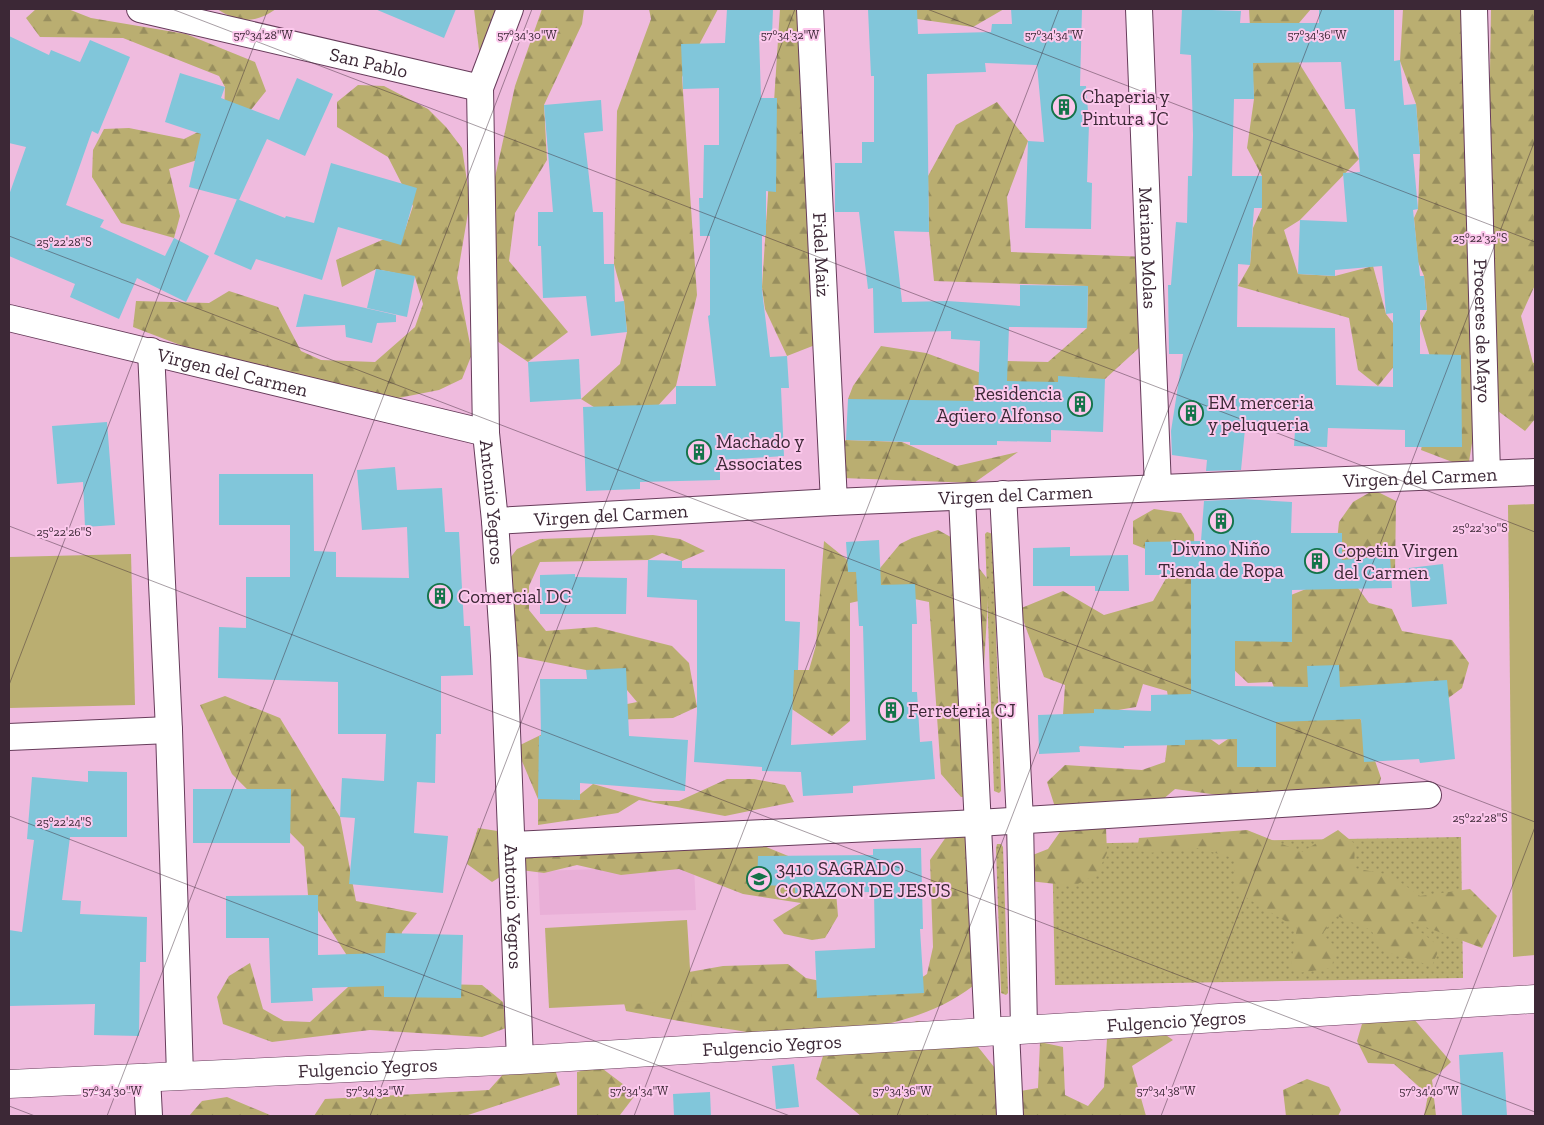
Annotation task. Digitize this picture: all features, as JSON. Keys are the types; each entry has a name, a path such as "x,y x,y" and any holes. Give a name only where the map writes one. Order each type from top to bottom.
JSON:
{"street":[{"name":"San Pablo","path":"140,9 480,88"},
{"name":"Antonio Yegros","path":"510,9 480,88 486,433 495,521 513,845 520,1060"},
{"name":"Fidel Maiz","path":"810,9 834,502"},
{"name":"Mariano Molas","path":"1139,9 1158,488"},
{"name":"Proceres de Mayo","path":"1474,9 1487,474"},
{"name":"Virgen del Carmen","path":"9,318 486,433"},
{"path":"151,351 169,730 180,1075"},
{"name":"Virgen del Carmen","path":"495,521 834,502 962,498 1003,494 1535,472"},
{"path":"1003,494 1020,820 1006,1031"},
{"path":"962,498 978,823 1006,1031 1010,1116"},
{"path":"9,737 169,730"},
{"path":"513,845 978,823 1428,795"},
{"name":"Fulgencio Yegros","path":"9,1084 520,1060 1535,1000"},
{"path":"147,1077 149,1116"}],"shaded area":[{"path":"694,866 696,910 540,915 538,871"}],"green space":[{"path":"36,9 68,9 91,18 186,34 255,62 266,91 216,154 169,169 180,216 174,238 121,223 92,177 93,150 104,129 129,128 184,139 206,128 224,113 225,87 219,76 123,38 40,37 26,18"},
{"path":"217,9 276,9 261,17 246,20 232,17"},
{"path":"474,9 503,9 480,58"},
{"path":"542,9 584,9 582,24 544,105 547,160 515,213 509,261 568,332 528,362 494,339 481,241 515,86"},
{"path":"649,9 718,9 682,77 697,295 676,386 643,422 597,409 581,399 620,364 627,332 624,301 614,264 617,111 651,19"},
{"path":"780,9 809,9 833,338 787,356 765,309 762,287"},
{"path":"917,9 1004,9 973,27 917,19"},
{"path":"1249,9 1311,9 1299,23 1320,51 1299,63 1359,159 1300,220 1284,230 1298,274 1335,276 1373,266 1386,314 1393,323 1404,354 1378,386 1358,370 1349,318 1238,286 1250,265 1253,228 1262,208 1262,176 1247,148 1254,99"},
{"path":"1403,9 1469,9 1489,134 1491,9 1535,9 1535,285 1521,316 1533,363 1535,362 1535,419 1525,431 1483,400 1480,394 1468,468 1421,450 1436,377 1420,323 1427,310 1424,276 1418,262 1414,218 1418,209 1420,154 1416,104 1400,61"},
{"path":"358,85 384,86 428,109 446,127 462,148 470,201 457,278 472,354 462,379 439,390 368,404 282,384 133,327 136,301 209,303 229,291 278,307 301,351 321,360 375,362 415,327 423,304 415,277 376,269 342,287 336,260 405,230 413,206 388,157 337,127 337,102"},
{"path":"997,102 1028,141 1007,197 1011,252 1149,257 1140,347 1105,379 1045,404 894,419 848,399 853,386 881,346 926,353 1003,381 1007,361 1048,362 1087,328 1088,286 934,281 929,232 928,176 956,125"},
{"path":"846,440 902,442 957,466 1018,452 974,483 842,478 843,443"},
{"path":"1374,490 1396,501 1395,574 1372,568 1355,584 1369,603 1392,609 1402,631 1452,640 1469,663 1462,688 1443,702 1356,706 1381,778 1375,801 1326,810 1175,789 1139,820 1106,828 1107,853 1097,874 1074,886 1029,881 1025,858 1048,849 1062,829 1047,782 1065,765 1142,770 1165,762 1171,714 1167,691 1143,684 1136,707 1112,711 1079,747 1062,729 1065,685 1044,677 1019,609 1063,591 1104,615 1153,601 1176,561 1133,544 1133,521 1154,509 1181,513 1194,534 1199,731 1219,745 1280,704 1272,682 1248,683 1231,667 1223,646 1271,603 1316,585 1334,569 1339,522 1353,502"},
{"path":"1535,504 1535,955 1513,957 1508,505"},
{"path":"938,530 958,541 989,581 977,785 973,796 961,797 941,774 929,602 890,594 850,603 850,721 832,736 756,685 773,670 809,670 816,645 824,541 871,579 900,544"},
{"path":"987,532 993,534 1001,791 999,793 994,791 985,534"},
{"path":"653,535 680,539 705,551 682,561 662,553 648,560 540,562 529,586 529,610 546,631 596,627 672,646 689,663 697,707 673,718 572,721 573,800 593,784 653,801 679,801 727,779 754,779 785,785 794,802 725,816 639,800 618,813 538,825 538,799 516,747 588,712 637,702 622,684 586,670 510,655 501,570 517,549 540,539"},
{"path":"131,554 135,705 9,708 9,557"},
{"path":"225,696 280,718 340,817 356,901 417,913 402,932 395,983 482,985 503,1002 506,1028 482,1037 370,1030 272,1042 223,1024 217,997 229,976 250,963 263,1009 284,1021 310,1022 348,987 346,954 308,895 304,847 232,774 200,705"},
{"path":"953,827 966,828 973,986 952,1000 904,1020 878,1026 851,1031 798,1035 758,1034 626,1011 623,999 627,983 723,966 788,964 806,978 858,989 918,980 927,974 933,947 930,860"},
{"path":"478,828 504,832 744,838 815,867 836,892 838,916 825,938 812,940 784,934 773,920 801,903 743,894 679,869 621,875 577,865 544,873 513,869 492,882 467,864"},
{"path":"1247,830 1302,852 1338,830 1355,844 1354,868 1390,875 1420,896 1470,889 1497,916 1482,948 1404,919 1440,947 1432,966 1383,951 1371,930 1337,916 1322,934 1335,946 1332,968 1298,973 1291,963 1297,928 1235,891 1234,858 1197,848 1149,853 1137,850 1139,838"},
{"path":"1461,837 1463,978 1055,985 1052,844"},
{"path":"997,844 1001,844 1003,847 1008,993 1006,995 1001,993"},
{"path":"687,920 692,1001 549,1008 545,928"},
{"path":"1364,1017 1413,1018 1451,1062 1432,1080 1436,1116 1424,1116 1428,1095 1394,1064 1368,1063 1357,1041"},
{"path":"917,1021 967,1033 1014,1092 1038,1088 1040,1042 1063,1047 1065,1095 1088,1106 1104,1087 1107,1039 1153,1026 1173,1040 1132,1066 1146,1116 861,1116 816,1079 823,1056"},
{"path":"552,1060 560,1085 465,1116 314,1116 325,1099 489,1090 505,1072"},
{"path":"599,1066 636,1094 620,1115 577,1116 577,1072"},
{"path":"1307,1079 1329,1087 1341,1110 1338,1116 1286,1116 1283,1090"},
{"path":"227,1097 271,1116 189,1116 202,1101"}],"building":[{"path":"375,9 456,9 444,38"},
{"path":"727,9 773,9 772,36 759,35 761,98 777,98 776,192 766,191 766,235 762,236 762,290 770,357 787,356 789,388 781,388 784,456 720,460 720,480 640,482 640,489 586,491 583,407 676,404 676,386 716,386 708,316 710,315 710,236 700,236 699,198 703,198 704,145 719,145 719,88 683,89 681,44 725,43"},
{"path":"868,9 917,9 918,34 991,32 992,24 1012,24 1011,9 1082,9 1080,86 1086,86 1089,124 1087,182 1092,183 1091,229 1025,228 1028,141 1044,142 1037,65 985,63 986,72 927,74 929,232 894,231 902,302 947,301 1020,306 1020,285 1088,286 1087,328 1009,327 1007,381 1058,382 1058,376 1105,379 1103,432 1051,430 1051,442 997,441 997,445 910,445 910,442 846,440 848,399 978,401 980,341 951,339 951,331 874,333 873,288 868,289 859,212 835,212 835,163 862,163 862,142 874,142 874,76 871,76"},
{"path":"1182,9 1241,11 1240,23 1319,23 1319,9 1394,9 1394,61 1400,60 1404,105 1416,104 1420,154 1413,154 1418,209 1413,210 1420,276 1424,276 1427,310 1420,310 1420,354 1461,355 1462,447 1405,447 1405,430 1328,428 1327,447 1294,446 1295,431 1245,429 1241,470 1206,471 1207,460 1172,455 1171,431 1183,354 1169,354 1168,285 1171,285 1176,222 1187,223 1188,176 1192,176 1193,135 1191,55 1180,54","holes":["1341,62 1345,109 1355,109 1360,172 1343,173 1347,222 1300,220 1298,274 1335,276 1335,270 1382,266 1386,314 1393,313 1393,387 1336,385 1335,328 1237,327 1238,264 1250,265 1254,208 1262,208 1262,176 1232,176 1234,99 1254,99 1253,63"]},
{"path":"9,36 49,55 51,50 80,62 90,40 130,57 98,134 92,131 66,205 104,220 100,227 165,256 174,238 209,256 186,302 137,278 119,319 70,297 75,284 9,256 9,195 26,147 9,143"},
{"path":"180,73 225,87 221,98 279,120 297,78 333,94 305,156 267,139 239,200 189,187 201,134 165,122"},
{"path":"601,100 603,131 584,133 593,212 603,212 604,264 614,264 615,302 624,301 627,332 591,336 586,296 543,298 541,246 538,246 538,212 553,212 544,105"},
{"path":"331,163 417,188 401,245 338,227 322,280 256,259 251,270 214,254 237,199 285,218 286,216 314,223"},
{"path":"376,269 415,276 407,317 367,308"},
{"path":"304,294 396,315 396,322 377,323 372,343 346,337 345,325 296,327"},
{"path":"579,359 581,399 530,402 528,362"},
{"path":"107,422 115,525 85,527 83,482 57,484 52,426"},
{"path":"395,467 397,490 442,488 445,532 459,532 464,626 470,626 473,675 441,676 441,734 436,734 435,783 417,782 414,833 448,836 443,893 349,884 355,818 340,817 342,778 384,781 386,734 338,734 338,682 218,678 219,627 246,628 246,577 290,577 290,525 219,525 219,474 313,474 314,551 336,552 336,577 409,578 407,527 362,530 357,470"},
{"path":"1244,499 1292,502 1291,533 1342,533 1342,560 1390,556 1392,588 1292,590 1292,642 1235,641 1235,686 1308,687 1307,666 1339,665 1340,687 1447,680 1455,759 1420,763 1419,759 1364,762 1361,719 1276,722 1276,767 1237,767 1237,739 1185,740 1185,745 1124,746 1124,748 1079,746 1080,752 1039,754 1038,715 1094,713 1094,709 1151,711 1151,695 1191,694 1191,575 1145,575 1145,542 1201,541 1204,501"},
{"path":"879,540 881,585 915,584 917,624 912,624 912,692 917,692 920,742 932,741 935,779 853,786 853,793 803,796 801,772 762,771 762,767 694,762 697,712 697,600 647,597 648,560 682,561 682,568 785,569 785,621 800,622 798,670 794,670 791,745 866,740 863,626 859,626 856,572 848,572 846,542"},
{"path":"1070,547 1070,556 1128,555 1129,591 1095,591 1095,586 1033,586 1033,548"},
{"path":"1443,564 1447,604 1412,607 1409,568"},
{"path":"575,574 575,577 627,578 626,614 540,614 540,575"},
{"path":"626,668 629,736 688,740 685,791 580,783 580,800 538,799 539,736 541,736 540,679 587,679 586,670"},
{"path":"88,771 127,772 127,837 70,837 62,900 81,901 80,914 147,917 146,962 140,962 139,1036 94,1035 95,1004 9,1006 9,930 22,932 34,840 27,839 32,777 88,782"},
{"path":"193,789 291,789 290,843 193,843"},
{"path":"921,848 923,929 920,929 924,993 817,998 815,951 875,948 874,892 795,893 795,886 757,885 758,856 873,855 873,849"},
{"path":"318,895 318,955 385,953 386,933 463,935 461,998 384,997 384,986 312,988 313,1001 271,1003 269,938 226,938 226,896"},
{"path":"1503,1052 1507,1116 1462,1116 1459,1055"},
{"path":"794,1064 799,1107 776,1109 772,1066"},
{"path":"710,1092 711,1116 674,1116 673,1094"}],"place":[{"name":"Chaperia y Pintura JC","path":"1064,107"},
{"name":"Residencia Agüero Alfonso","path":"1080,404"},
{"name":"EM merceria y peluqueria","path":"1191,413"},
{"name":"Machado y Associates","path":"699,452"},
{"name":"Divino Niño Tienda de Ropa","path":"1221,521"},
{"name":"Copetin Virgen del Carmen","path":"1317,561"},
{"name":"Comercial DC","path":"440,596"},
{"name":"Ferreteria CJ","path":"891,710"},
{"name":"3410 SAGRADO CORAZON DE JESUS","path":"759,879"}]}
